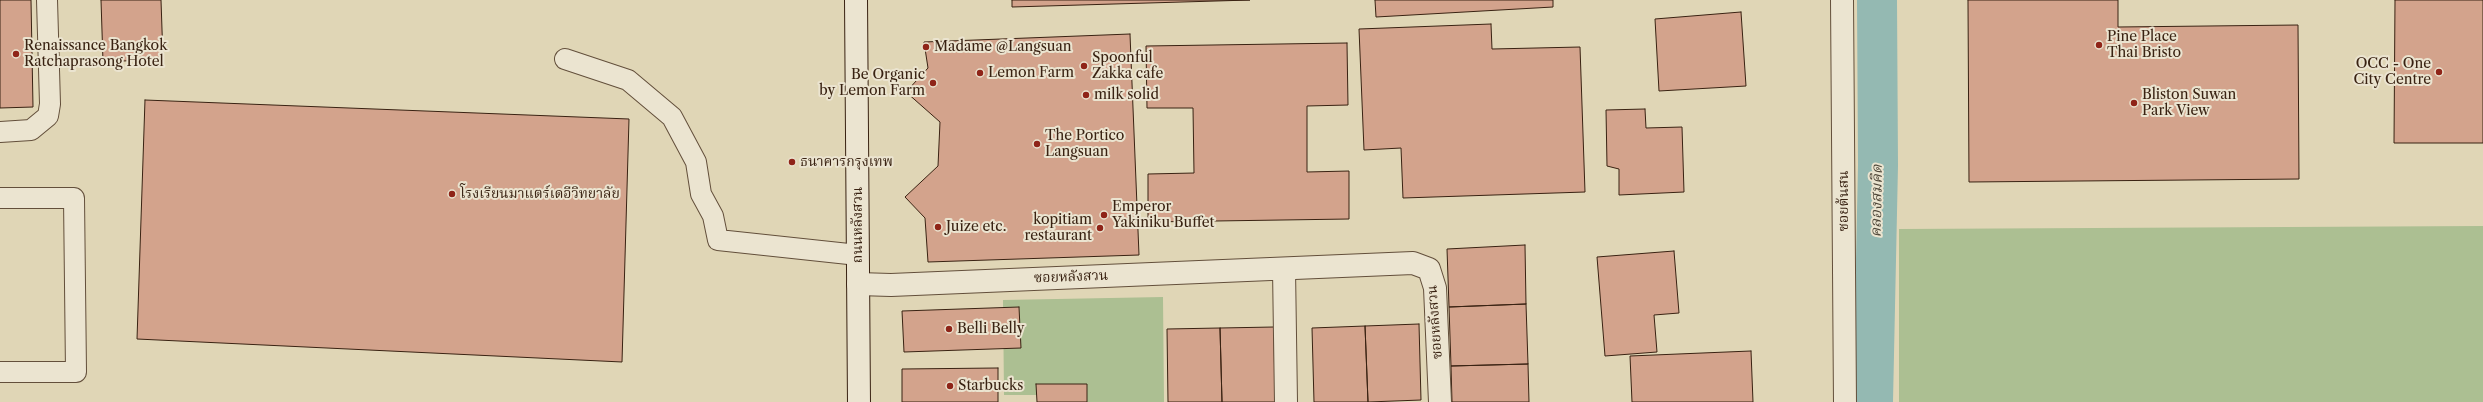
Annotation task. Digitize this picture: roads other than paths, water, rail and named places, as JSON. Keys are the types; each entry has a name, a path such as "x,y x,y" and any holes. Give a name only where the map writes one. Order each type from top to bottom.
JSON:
{"street":[{"name":"ถนนหลังสวน","path":"856,0 860,402"},
{"name":"ซอยต้นสน","path":"1842,0 1845,402"},
{"name":"ซอยหลังสวน","path":"858,284 891,285 1413,263 1429,269 1435,288 1440,402"},
{"path":"1284,269 1286,402"}],"lane":[{"path":"0,132 31,130 48,116 50,104 47,0"},
{"path":"565,59 628,80 672,116 696,162 702,194 713,216 718,240 858,255"},
{"path":"0,198 74,198 76,372 0,372"}],"waterway":[{"name":"คลองสมคิด","path":"1873,402 1878,165 1877,0"}],"place":[{"name":"Pine Place Thai Bristo","path":"2099,45"},
{"name":"Madame @Langsuan","path":"926,47"},
{"name":"Renaissance Bangkok Ratchaprasong Hotel","path":"16,54"},
{"name":"Spoonful Zakka cafe","path":"1084,66"},
{"name":"OCC - One City Centre","path":"2439,72"},
{"name":"Lemon Farm","path":"980,73"},
{"name":"Be Organic by Lemon Farm","path":"933,83"},
{"name":"milk solid","path":"1086,95"},
{"name":"Bliston Suwan Park View","path":"2134,103"},
{"name":"The Portico Langsuan","path":"1037,144"},
{"name":"ธนาคารกรุงเทพ","path":"792,162"},
{"name":"โรงเรียนมาแตร์เดอีวิทยาลัย","path":"452,194"},
{"name":"Emperor Yakiniku Buffet","path":"1104,215"},
{"name":"Juize etc.","path":"938,227"},
{"name":"kopitiam restaurant","path":"1100,228"},
{"name":"Belli Belly","path":"949,329"},
{"name":"Starbucks","path":"950,386"}]}
